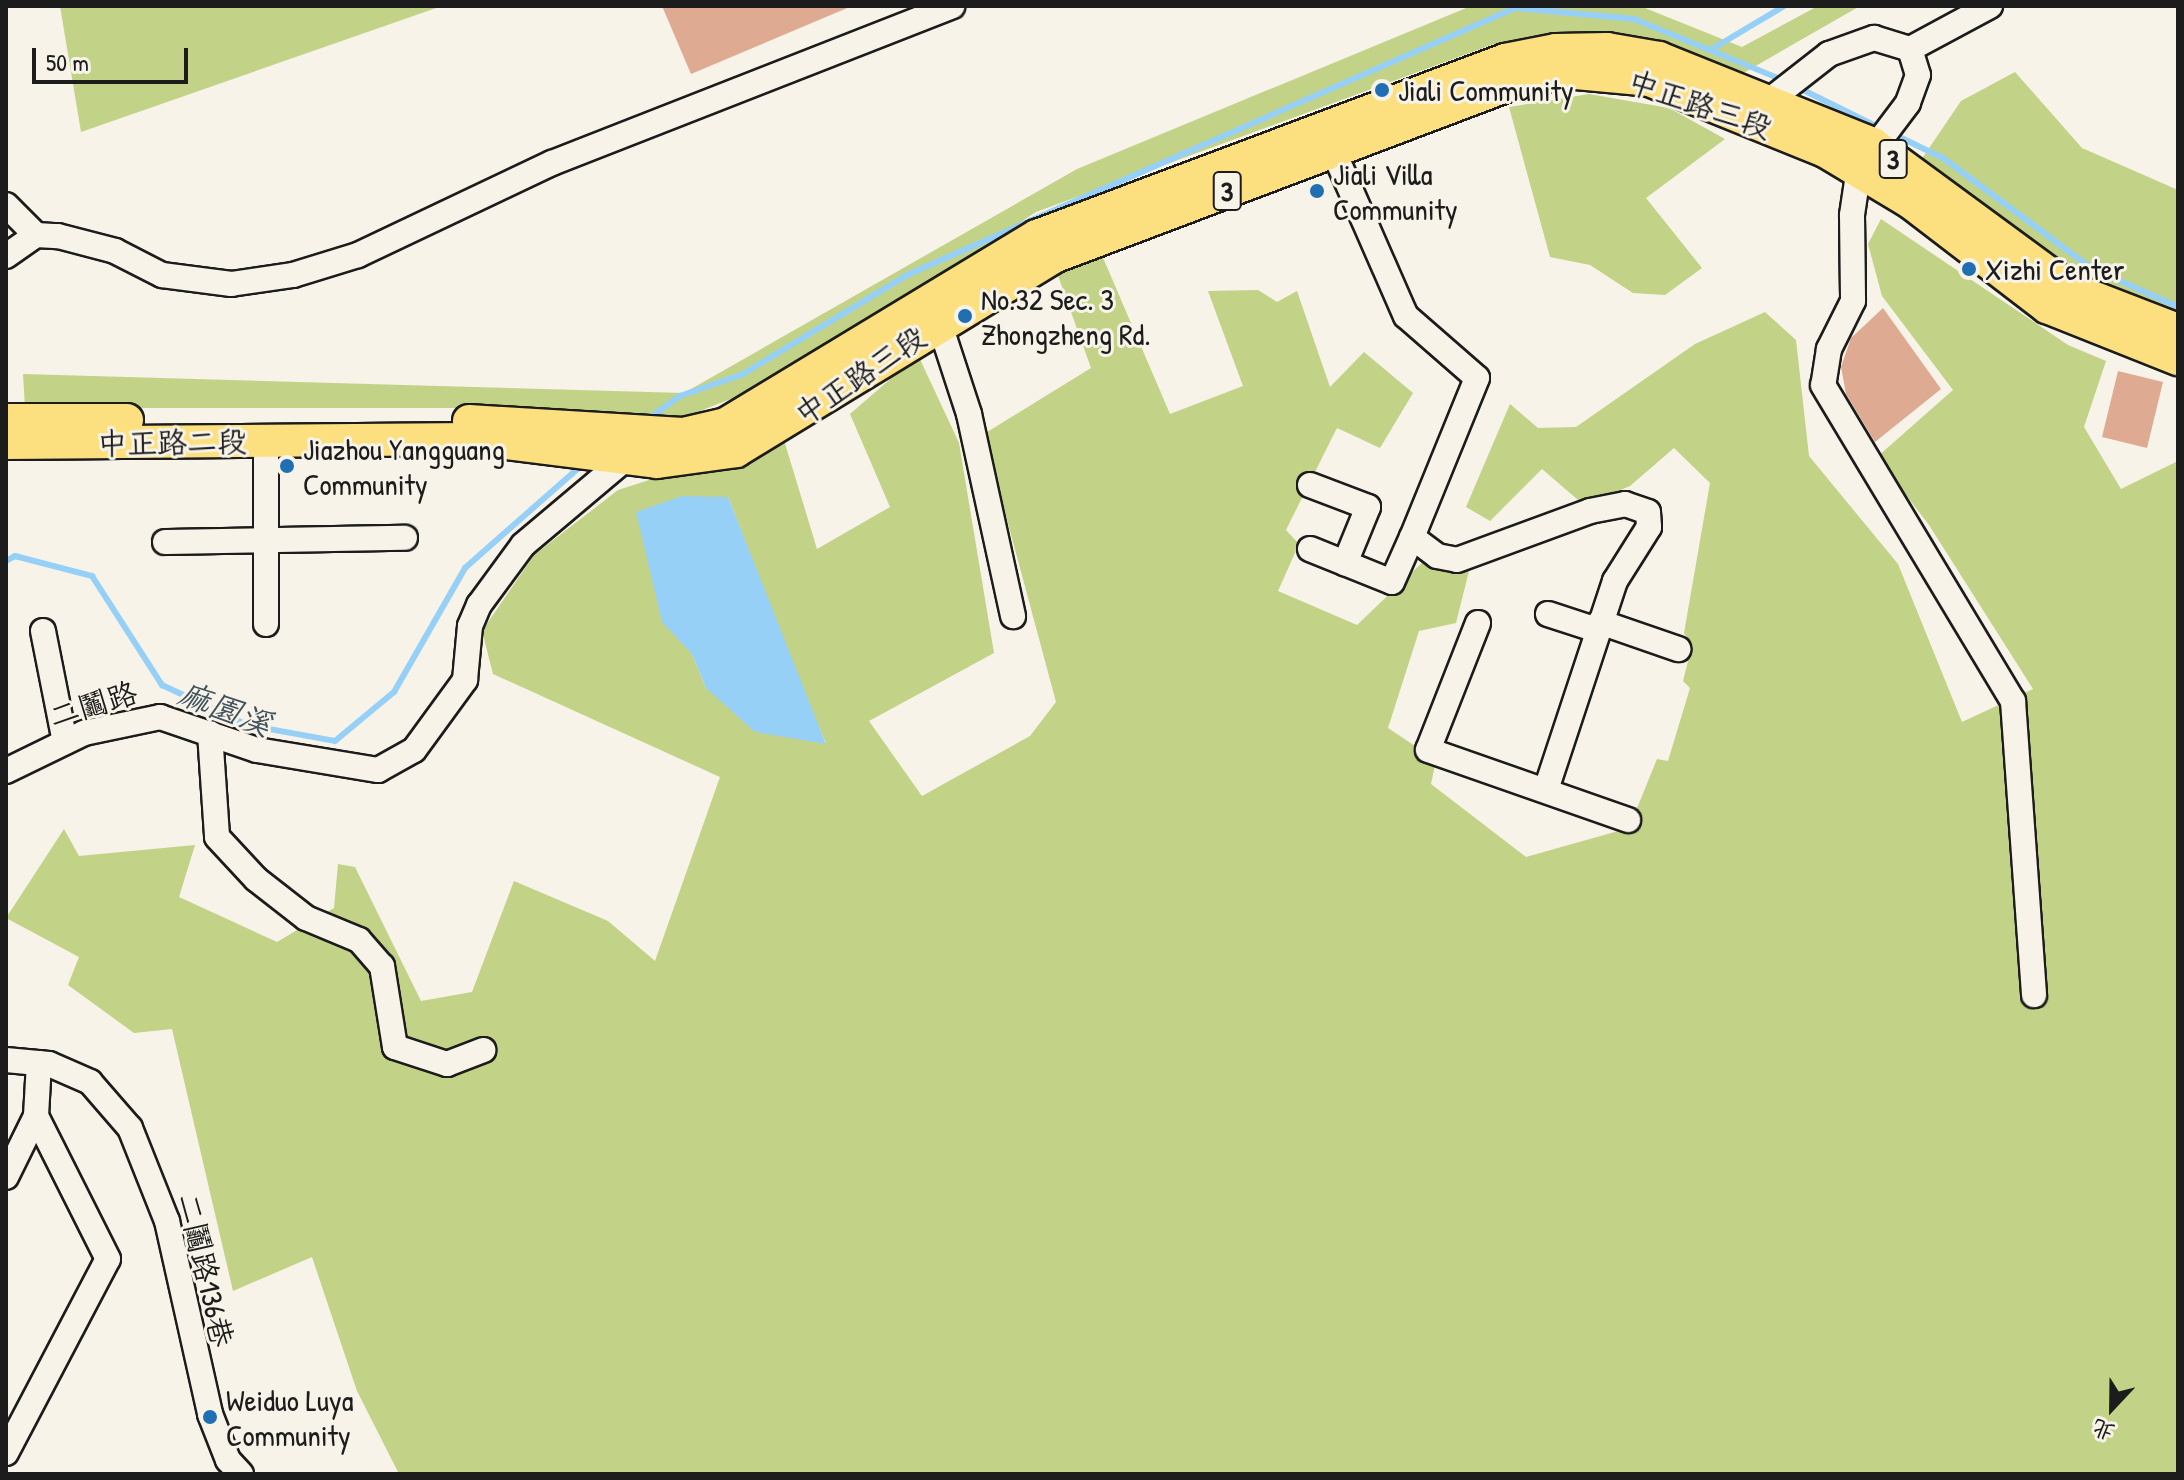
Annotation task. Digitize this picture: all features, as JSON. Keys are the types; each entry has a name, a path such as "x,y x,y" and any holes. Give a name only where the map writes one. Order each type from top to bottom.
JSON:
{"main road":[{"name":"中正路三段","path":"625,446 726,424 1037,236 1505,60 1607,49 1659,58 1757,110 1866,156 2069,288 2178,330"},
{"name":"中正路三段","path":"625,446 657,462 736,451 785,426 939,322 1056,256 1509,85 1565,72 1649,80 1757,110"},
{"name":"中正路三段","path":"1866,156 2047,307 2178,359"},
{"name":"中正路二段","path":"6,420 497,421 625,446"},
{"name":"中正路二段","path":"6,443 473,439 625,446"}],"street":[{"path":"6,205 36,235 115,251 162,275 231,284 293,275 358,255 552,163 952,6"},
{"path":"1757,110 1829,54 1874,38 1910,49 1990,6"},
{"path":"1910,49 1918,75 1908,103 1866,156 1852,215 1853,301 1829,349 1823,385 2013,701 2034,995"},
{"path":"1310,549 1392,582 1477,378 1406,316 1333,150"},
{"path":"6,256 36,235"},
{"path":"939,322 969,414 1013,616"},
{"path":"266,441 266,624"},
{"name":"二鬮路","path":"6,771 65,742 160,717 340,769 378,770 414,750 465,680 470,626 488,593 523,545 625,446"},
{"path":"1310,485 1368,507 1345,563"},
{"path":"1412,537 1437,556 1457,560 1590,511 1639,506 1648,512 1649,527 1615,581 1546,790"},
{"path":"165,542 405,538"},
{"path":"1548,614 1678,649"},
{"path":"1478,623 1428,750 1628,820"},
{"path":"43,631 65,742"},
{"path":"210,733 217,837 256,879 306,918 359,940 382,966 395,1047 447,1064 483,1050"},
{"name":"二鬮路136巷","path":"6,1060 39,1063 90,1082 130,1128 167,1221 193,1356 231,1469"},
{"path":"6,1177 36,1116 39,1063"},
{"path":"6,1453 14,1418 108,1259 36,1116"}],"green space":[{"path":"60,6 442,6 81,132"},
{"path":"1471,6 1640,6 1742,47 1818,6 1860,6 1745,72 1723,72 1587,35 1494,44 1036,212 777,381 677,420 492,408 25,408 23,374 684,393 1077,169"},
{"path":"2015,72 2082,148 2178,190 2178,311 2088,278 1921,160 1961,101"},
{"path":"1589,94 1669,108 1725,139 1646,198 1702,268 1665,295 1633,293 1590,265 1550,257 1509,107"},
{"path":"1881,219 2068,345 2106,361 2084,427 2121,489 2178,461 2178,1474 399,1474 357,1391 312,1257 233,1291 172,1029 134,1033 68,985 79,957 6,918 64,829 79,856 195,845 179,897 277,942 334,908 338,864 355,867 421,1001 472,992 514,881 608,921 655,961 720,777 493,674 482,631 534,555 618,490 783,437 817,549 890,507 850,414 918,355 959,443 994,653 869,721 922,796 1030,736 1056,702 984,434 1091,368 1056,270 1101,253 1170,414 1243,386 1208,291 1258,290 1277,302 1297,291 1330,387 1364,352 1413,393 1380,448 1337,428 1286,530 1299,544 1278,591 1357,625 1426,559 1469,571 1456,623 1419,631 1388,728 1436,760 1431,784 1526,857 1629,828 1657,759 1668,761 1690,688 1683,681 1692,645 1684,633 1710,483 1674,448 1630,486 1584,505 1542,469 1490,521 1466,507 1510,404 1538,428 1576,427 1695,344 1765,312 1796,340 1809,456 1898,564 1962,722 2033,689 1929,525 1877,457 1953,390 1882,296 1868,244","holes":["728,497 826,743 706,688 692,654"]}],"water":[{"path":"682,496 728,497 826,744 755,732 706,688 692,654 662,622 636,512"}],"building":[{"path":"662,6 852,6 691,74"},
{"path":"1883,308 1941,389 1875,442 1846,394 1841,367 1851,338"},
{"path":"2118,371 2163,382 2147,448 2102,437"}],"waterway":[{"path":"1712,49 1784,6"},
{"path":"645,421 680,396 743,374 907,275 1515,8 1634,19 1785,81"},
{"path":"1795,86 1882,129"},
{"path":"1893,134 1943,158 2091,268 2178,307"},
{"name":"麻園溪","path":"6,561 15,556 92,576 162,685 247,725 335,741 394,692 465,568 583,464"}],"place":[{"name":"Jiali Community","path":"1382,90"},
{"name":"Jiali Villa Community","path":"1317,191"},
{"name":"Xizhi Center","path":"1969,269"},
{"name":"No.32 Sec. 3 Zhongzheng Rd.","path":"965,316"},
{"name":"Jiazhou Yangguang Community","path":"287,466"},
{"name":"Weiduo Luya Community","path":"210,1417"}]}
